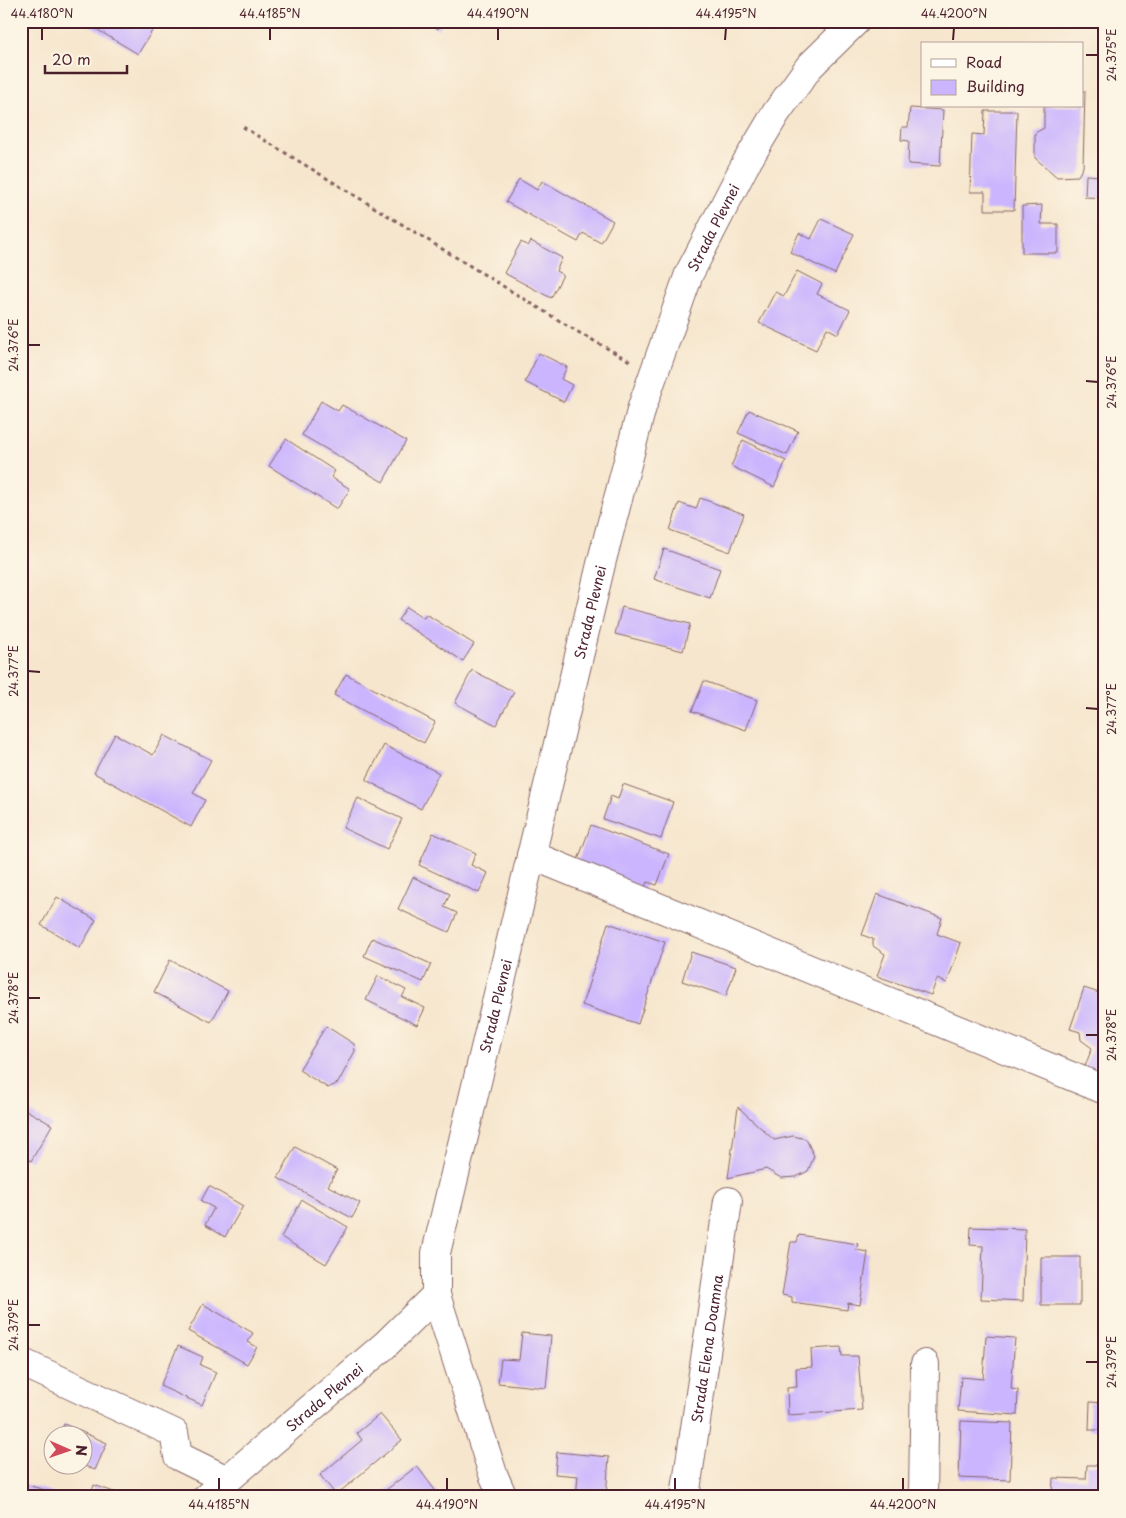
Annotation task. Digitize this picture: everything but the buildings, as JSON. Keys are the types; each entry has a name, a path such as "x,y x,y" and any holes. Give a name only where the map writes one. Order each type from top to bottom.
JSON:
{"street":[{"name":"Strada Plevnei","path":"217,1488 385,1345 436,1294 436,1253 602,560 642,407 689,274 745,165 776,113 809,67 856,21"},
{"path":"531,855 1105,1090"},
{"name":"Strada Elena Doamna","path":"685,1497 728,1201"},
{"path":"436,1294 493,1474 503,1497"},
{"path":"21,1362 174,1433 178,1456 217,1488"},
{"path":"923,1497 925,1364"}],"path":[{"path":"243,127 578,332 654,374"}]}
